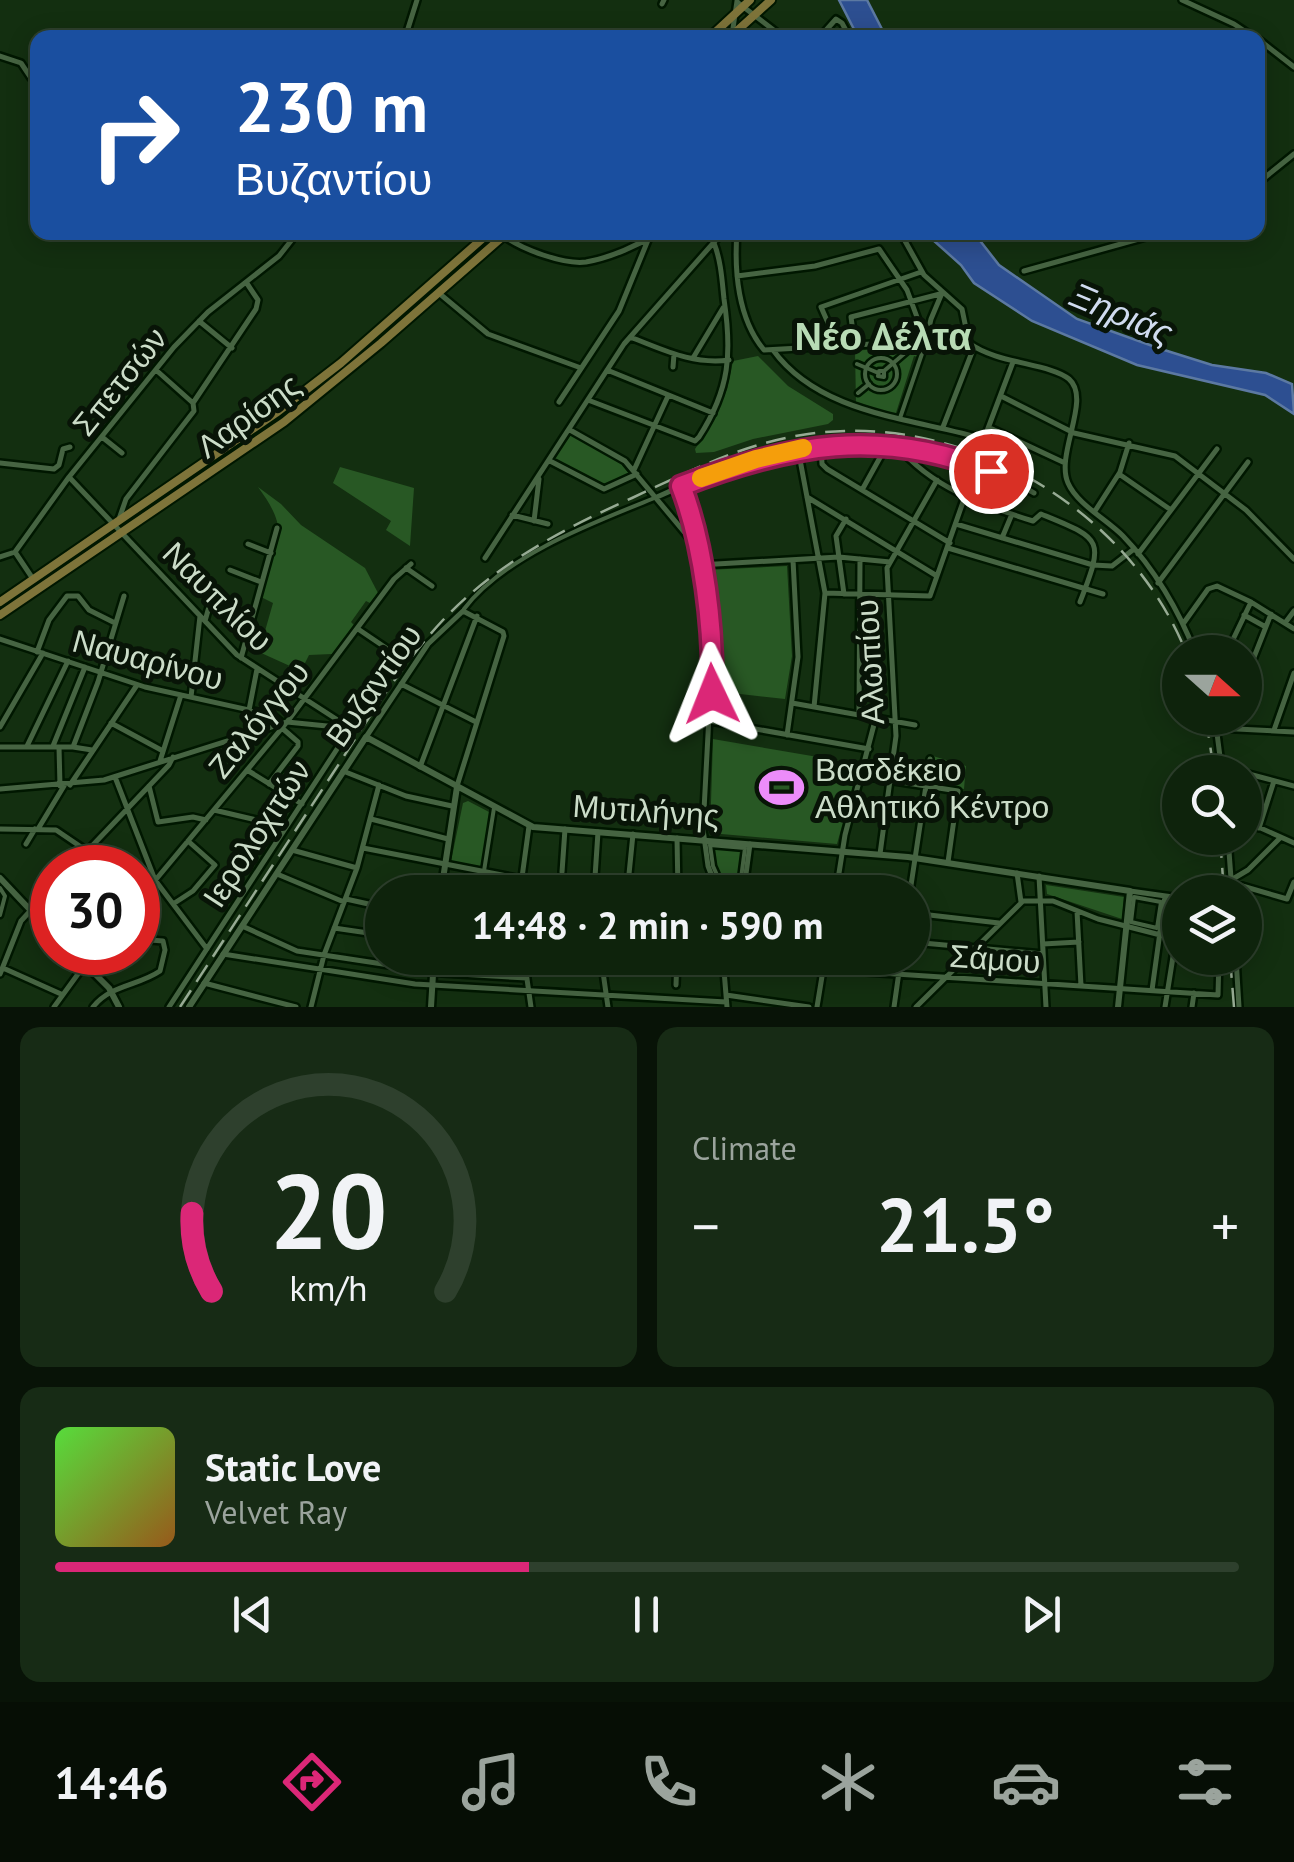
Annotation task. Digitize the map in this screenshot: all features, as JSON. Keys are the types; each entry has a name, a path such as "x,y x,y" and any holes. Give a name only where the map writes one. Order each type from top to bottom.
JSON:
{"main road":[{"path":"738,30 771,0"},
{"path":"717,30 740,5"},
{"name":"Λαρίσης","path":"0,602 305,392 481,240"},
{"name":"Λαρίσης","path":"0,614 310,402 499,240"}],"street":[{"path":"408,30 417,0"},
{"path":"1182,0 1243,30"},
{"path":"732,30 740,5 774,30"},
{"path":"825,30 838,19 845,30"},
{"path":"1265,45 1294,66"},
{"path":"0,56 22,63 30,76"},
{"path":"1265,177 1294,154"},
{"name":"Σπετσών","path":"15,552 70,477 199,321 279,256 292,240"},
{"path":"512,240 520,247 581,262 648,240"},
{"path":"559,402 620,310 648,240"},
{"path":"485,558 630,337 716,240"},
{"path":"736,240 737,276 750,328 788,368 813,387 855,406 985,439 1013,362"},
{"path":"904,240 921,272 962,309 966,338 974,347 1056,373 1072,382 1077,401 1065,463 1068,484 1136,552 1188,635"},
{"path":"1024,271 1135,240"},
{"path":"588,400 695,442 713,413 730,340 714,243"},
{"path":"737,276 815,266 873,248 881,250 902,280 924,339"},
{"path":"839,348 820,307 921,272"},
{"path":"116,521 126,499 191,418 194,402 258,304 256,294 246,282"},
{"path":"439,292 488,334 581,368"},
{"path":"855,347 852,317 942,293"},
{"path":"900,418 942,293"},
{"path":"692,359 725,305"},
{"path":"199,321 232,348"},
{"path":"630,337 648,347 692,359 728,360"},
{"path":"768,349 855,347 924,339"},
{"path":"881,374 924,339"},
{"path":"876,345 878,359"},
{"path":"942,427 974,347"},
{"path":"673,367 674,354"},
{"path":"878,359 893,364"},
{"path":"866,368 878,359"},
{"path":"857,364 881,374"},
{"path":"883,390 896,380 893,364"},
{"path":"866,368 869,384"},
{"path":"156,370 194,402"},
{"path":"607,370 713,413"},
{"path":"881,374 883,390"},
{"path":"869,384 883,390"},
{"path":"858,393 869,384"},
{"path":"549,461 604,489 635,472 668,396"},
{"path":"1001,396 1070,431 1172,454 1226,493 1294,559"},
{"path":"990,428 1065,463"},
{"path":"570,430 620,457 697,548"},
{"path":"102,437 122,453"},
{"path":"1095,512 1119,474 1128,443"},
{"path":"821,445 825,468 949,545 1103,594"},
{"name":"Βυζαντίου","path":"189,1007 431,640 496,580 534,554 581,527 733,466 821,445 887,445 936,453 976,465 1034,493"},
{"path":"862,490 887,445"},
{"path":"898,446 910,460 964,495 1034,521 1041,514 1084,532 1096,546 1080,602"},
{"path":"0,463 54,469 59,465 62,449 70,447"},
{"path":"798,449 825,593 814,707"},
{"path":"956,524 1093,566 1112,566 1136,552 1217,449"},
{"path":"1158,583 1248,462"},
{"path":"825,593 929,598 976,465"},
{"path":"534,520 540,473"},
{"path":"1119,474 1172,510"},
{"name":"Ναυπλίου","path":"70,477 116,521 240,658 350,728"},
{"name":"Αλωπίου","path":"880,854 896,721 888,596 890,562 937,480"},
{"path":"681,486 697,548 712,659 704,840 712,875"},
{"path":"808,497 938,577"},
{"path":"1002,538 1012,514"},
{"path":"512,516 548,524"},
{"path":"844,594 836,536 846,519"},
{"path":"240,658 276,528"},
{"path":"248,544 271,553"},
{"path":"0,556 15,552 33,579"},
{"path":"700,565 820,558 890,562"},
{"path":"859,714 860,559"},
{"path":"787,735 798,658 792,560"},
{"name":"Ζαλόγγου","path":"160,874 305,698 394,579 409,566 432,586"},
{"path":"230,570 261,582"},
{"path":"1183,624 1212,588 1222,588 1294,629"},
{"path":"192,697 202,618 214,589"},
{"path":"0,728 40,652 49,620 64,598 78,596 89,610 116,624"},
{"path":"73,747 124,596"},
{"path":"1235,635 1252,602"},
{"path":"443,875 452,806 504,634 463,610"},
{"path":"1285,624 1294,611"},
{"path":"1261,635 1271,614"},
{"path":"1244,615 1264,626"},
{"path":"420,766 477,616"},
{"path":"357,628 392,652"},
{"name":"Ναυαρίνου","path":"0,639 137,685 276,717 284,724"},
{"path":"27,746 68,662"},
{"path":"64,786 56,746 86,667"},
{"path":"249,710 257,668"},
{"path":"1274,730 1294,674"},
{"name":"Ιερολοχιτών","path":"170,1007 376,682"},
{"path":"401,684 476,722"},
{"path":"26,844 137,685"},
{"path":"160,762 181,695"},
{"path":"792,704 915,724"},
{"path":"838,875 876,718"},
{"path":"710,721 870,750"},
{"path":"111,723 163,751"},
{"path":"0,789 64,786 115,777 284,724 350,728"},
{"path":"268,784 298,746 284,724"},
{"path":"1262,729 1294,732"},
{"name":"Μυτιλήνης","path":"366,737 528,826 880,854 1162,896"},
{"path":"0,747 92,750"},
{"path":"92,845 172,757"},
{"path":"912,875 930,759"},
{"path":"247,770 302,804"},
{"path":"344,772 426,802 452,806"},
{"path":"862,776 956,790 959,794 948,862"},
{"path":"115,777 140,845"},
{"path":"1262,777 1294,786"},
{"path":"1262,818 1274,780"},
{"path":"311,1007 324,955 358,868 379,785"},
{"path":"149,786 158,822 193,817 206,820"},
{"path":"484,871 494,808"},
{"path":"214,810 286,828"},
{"path":"371,819 448,840"},
{"path":"522,875 528,826"},
{"path":"0,829 56,830 77,845"},
{"path":"562,872 564,829"},
{"path":"1262,829 1294,843"},
{"path":"595,875 598,832"},
{"path":"629,875 633,834"},
{"path":"677,838 678,875"},
{"path":"1241,875 1280,838"},
{"path":"173,904 194,891 215,865 188,841"},
{"path":"710,845 748,846 740,886 721,884 710,845"},
{"path":"745,875 748,846"},
{"path":"363,848 503,875"},
{"path":"292,850 358,868"},
{"path":"1017,873 1021,902"},
{"path":"276,874 344,900 365,904"},
{"path":"1039,876 1046,1007"},
{"path":"0,878 30,910 19,925 1,970 62,994"},
{"path":"1262,891 1287,898 1294,882"},
{"path":"160,887 207,950"},
{"path":"1118,1007 1130,891"},
{"path":"0,916 2,893 18,897"},
{"path":"1134,897 1162,902 1157,928 1128,924 1134,897"},
{"path":"916,1007 1021,902 1052,901 1160,934"},
{"path":"1077,911 1082,986"},
{"path":"930,914 999,924"},
{"path":"1152,990 1162,919"},
{"path":"242,926 297,951 365,961"},
{"path":"334,928 365,933"},
{"path":"160,940 165,950 160,970"},
{"path":"1043,944 1079,942"},
{"path":"930,944 1043,954"},
{"path":"223,954 432,985 606,995 675,1004 726,1001 813,1007 821,975"},
{"path":"54,1007 75,975"},
{"path":"96,975 111,990 119,1007"},
{"path":"93,1007 111,990 152,975"},
{"path":"431,1007 433,975"},
{"path":"480,975 527,978"},
{"path":"527,975 531,1007"},
{"path":"603,975 608,1007"},
{"path":"676,975 676,984"},
{"path":"724,975 726,1001"},
{"path":"894,1007 899,975"},
{"name":"Σάμου","path":"915,975 1218,995 1219,975"},
{"path":"1166,1007 1171,975"},
{"path":"1237,975 1239,1007"},
{"path":"204,984 296,1007"},
{"path":"1192,1007 1194,993"}],"green space":[{"path":"922,344 918,357 914,356 895,416 856,404 855,351"},
{"path":"758,356 788,386 833,414 833,420 714,452 696,453 715,419 733,361"},
{"path":"571,435 618,460 630,475 603,487 558,464 554,458"},
{"path":"340,467 414,488 410,546 386,530 391,521 333,483"},
{"path":"258,487 301,525 365,568 378,593 370,603 366,601 332,654 309,655 301,671 259,652 273,603 261,597 261,590 276,548 278,527"},
{"path":"787,566 792,656 785,699 714,691 706,570"},
{"name":"Βασδέκειο Αθλητικό Κέντρο","path":"713,739 859,764 837,844 710,833"},
{"path":"933,756 966,766 964,789 930,783"},
{"path":"468,801 491,813 483,867 451,861 463,803"},
{"path":"711,846 744,849 741,875 719,875"},
{"path":"1046,885 1124,897 1122,919 1047,894"}],"water":[{"path":"839,0 867,0 882,30 854,30"},
{"path":"933,240 979,240 999,265 1077,319 1212,365 1266,373 1292,384 1294,414 1265,395 1137,365 1032,321 974,283 961,265"}],"railway":[{"path":"180,1007 385,694 443,620 485,582 556,535 739,451 808,434 867,431 925,438 981,455 1033,480 1082,514 1124,554 1159,600 1177,635"},
{"path":"1209,735 1211,755"},
{"path":"1221,855 1223,875"},
{"path":"1231,975 1234,1007"}],"slow traffic":[{"path":"701,478 803,448"}],"place":[{"name":"Βασδέκειο Αθλητικό Κέντρο","path":"782,787"}],"district":[{"name":"Νέο Δέλτα","path":"883,335"}],"route":[{"path":"712,694 706,602 691,516 681,486 756,459 831,444 911,447 991,471"}],"water label":[{"name":"Ξηριάς","path":"1122,313"}]}
